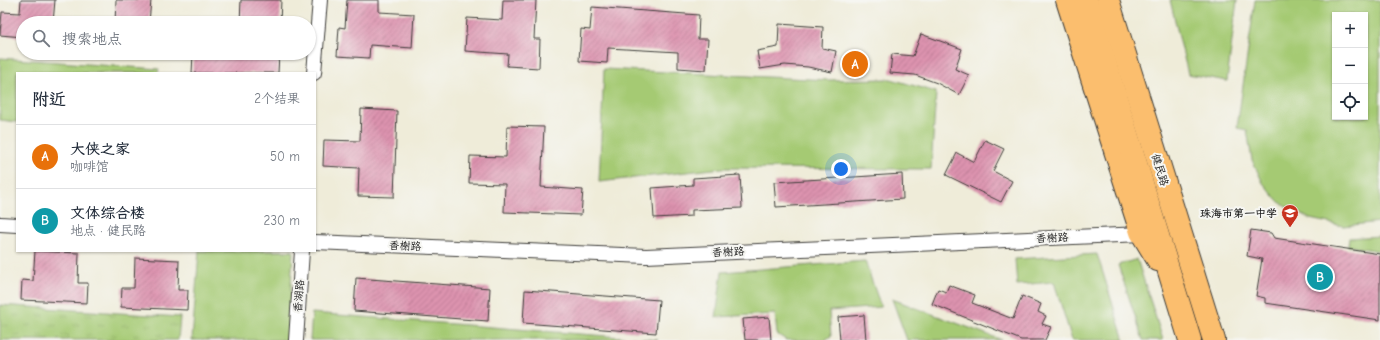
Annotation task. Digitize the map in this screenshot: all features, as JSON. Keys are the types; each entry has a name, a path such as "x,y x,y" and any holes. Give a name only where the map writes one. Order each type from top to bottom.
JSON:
{"main road":[{"path":"1067,0 1142,234 1174,285"},
{"name":"健民路","path":"1086,0 1190,340"},
{"name":"健民路","path":"1108,0 1197,290 1214,340"},
{"path":"1122,0 1135,59 1186,235 1197,290"}],"street":[{"path":"316,49 320,0"},
{"path":"314,72 315,60"},
{"path":"0,224 16,225"},
{"name":"香榭路","path":"316,242 646,256 1142,234"},
{"name":"香湖路","path":"296,340 302,252"}],"green space":[{"path":"1170,0 1237,0 1227,81 1188,74"},
{"path":"1255,0 1380,0 1380,222 1343,226 1310,219 1279,202 1263,183 1252,160 1247,130 1237,128"},
{"path":"0,58 159,69 158,72 16,72 16,122 0,120"},
{"path":"604,69 829,80 891,79 936,92 931,169 722,168 599,182"},
{"path":"1380,236 1380,251 1348,246 1349,238"},
{"path":"199,252 293,252 288,340 192,340"},
{"path":"1097,254 1124,340 1072,340 1054,282 1017,285 1015,259"},
{"path":"1137,259 1163,340 1143,340 1118,265"},
{"path":"865,261 881,307 829,311 831,336 825,340 786,340 777,334 775,314 716,317 722,272"},
{"path":"892,299 1002,340 907,340"},
{"path":"0,305 180,317 178,340 0,340"},
{"path":"312,313 658,340 310,340"}],"building":[{"path":"21,0 55,0 54,16 16,16 16,36 0,35 2,12 20,13"},
{"path":"116,0 151,0 150,16 115,16"},
{"path":"241,0 281,0 280,16 240,16"},
{"path":"347,0 379,0 379,12 414,14 412,48 370,45 369,58 337,56 339,27 345,28"},
{"path":"503,0 536,0 534,39 540,39 539,68 507,66 508,54 465,51 467,18 502,20"},
{"path":"592,7 699,15 698,39 708,39 706,70 678,68 678,52 608,48 607,63 579,61 581,29 590,30"},
{"path":"779,24 823,27 822,48 836,51 832,72 808,67 785,65 760,69 757,51 778,47"},
{"path":"921,34 962,49 955,69 969,75 959,95 937,83 915,75 890,73 892,54 913,56"},
{"path":"193,60 279,60 278,72 192,72"},
{"path":"361,109 397,111 394,197 358,196 359,168 323,166 324,140 360,141"},
{"path":"507,126 544,127 541,187 583,190 581,215 504,212 505,184 469,183 470,156 506,157"},
{"path":"985,140 1004,149 993,171 1012,181 1001,202 946,175 957,153 974,162"},
{"path":"902,174 903,199 776,207 774,182"},
{"path":"740,175 742,208 692,210 692,216 654,218 652,188 693,185 693,178"},
{"path":"1251,230 1271,233 1274,238 1380,254 1380,320 1265,303 1265,298 1256,296 1262,259 1247,256"},
{"path":"35,252 79,253 78,283 88,283 87,303 21,300 22,280 33,281"},
{"path":"135,258 179,260 178,290 188,290 187,310 121,307 122,288 134,288"},
{"path":"356,278 490,288 488,321 354,311"},
{"path":"949,285 975,295 972,303 1013,319 1022,296 1041,304 1038,312 1046,316 1042,324 1051,327 1045,340 1021,340 932,304 938,289 946,292"},
{"path":"525,290 659,300 656,333 523,323"},
{"path":"864,315 866,340 840,340 838,317"},
{"path":"769,317 771,340 745,340 743,319"}],"place":[{"name":"大侠之家","path":"855,64"},
{"name":"珠海市第一中学","path":"1290,228"},
{"name":"文体综合楼","path":"1320,277"}]}
